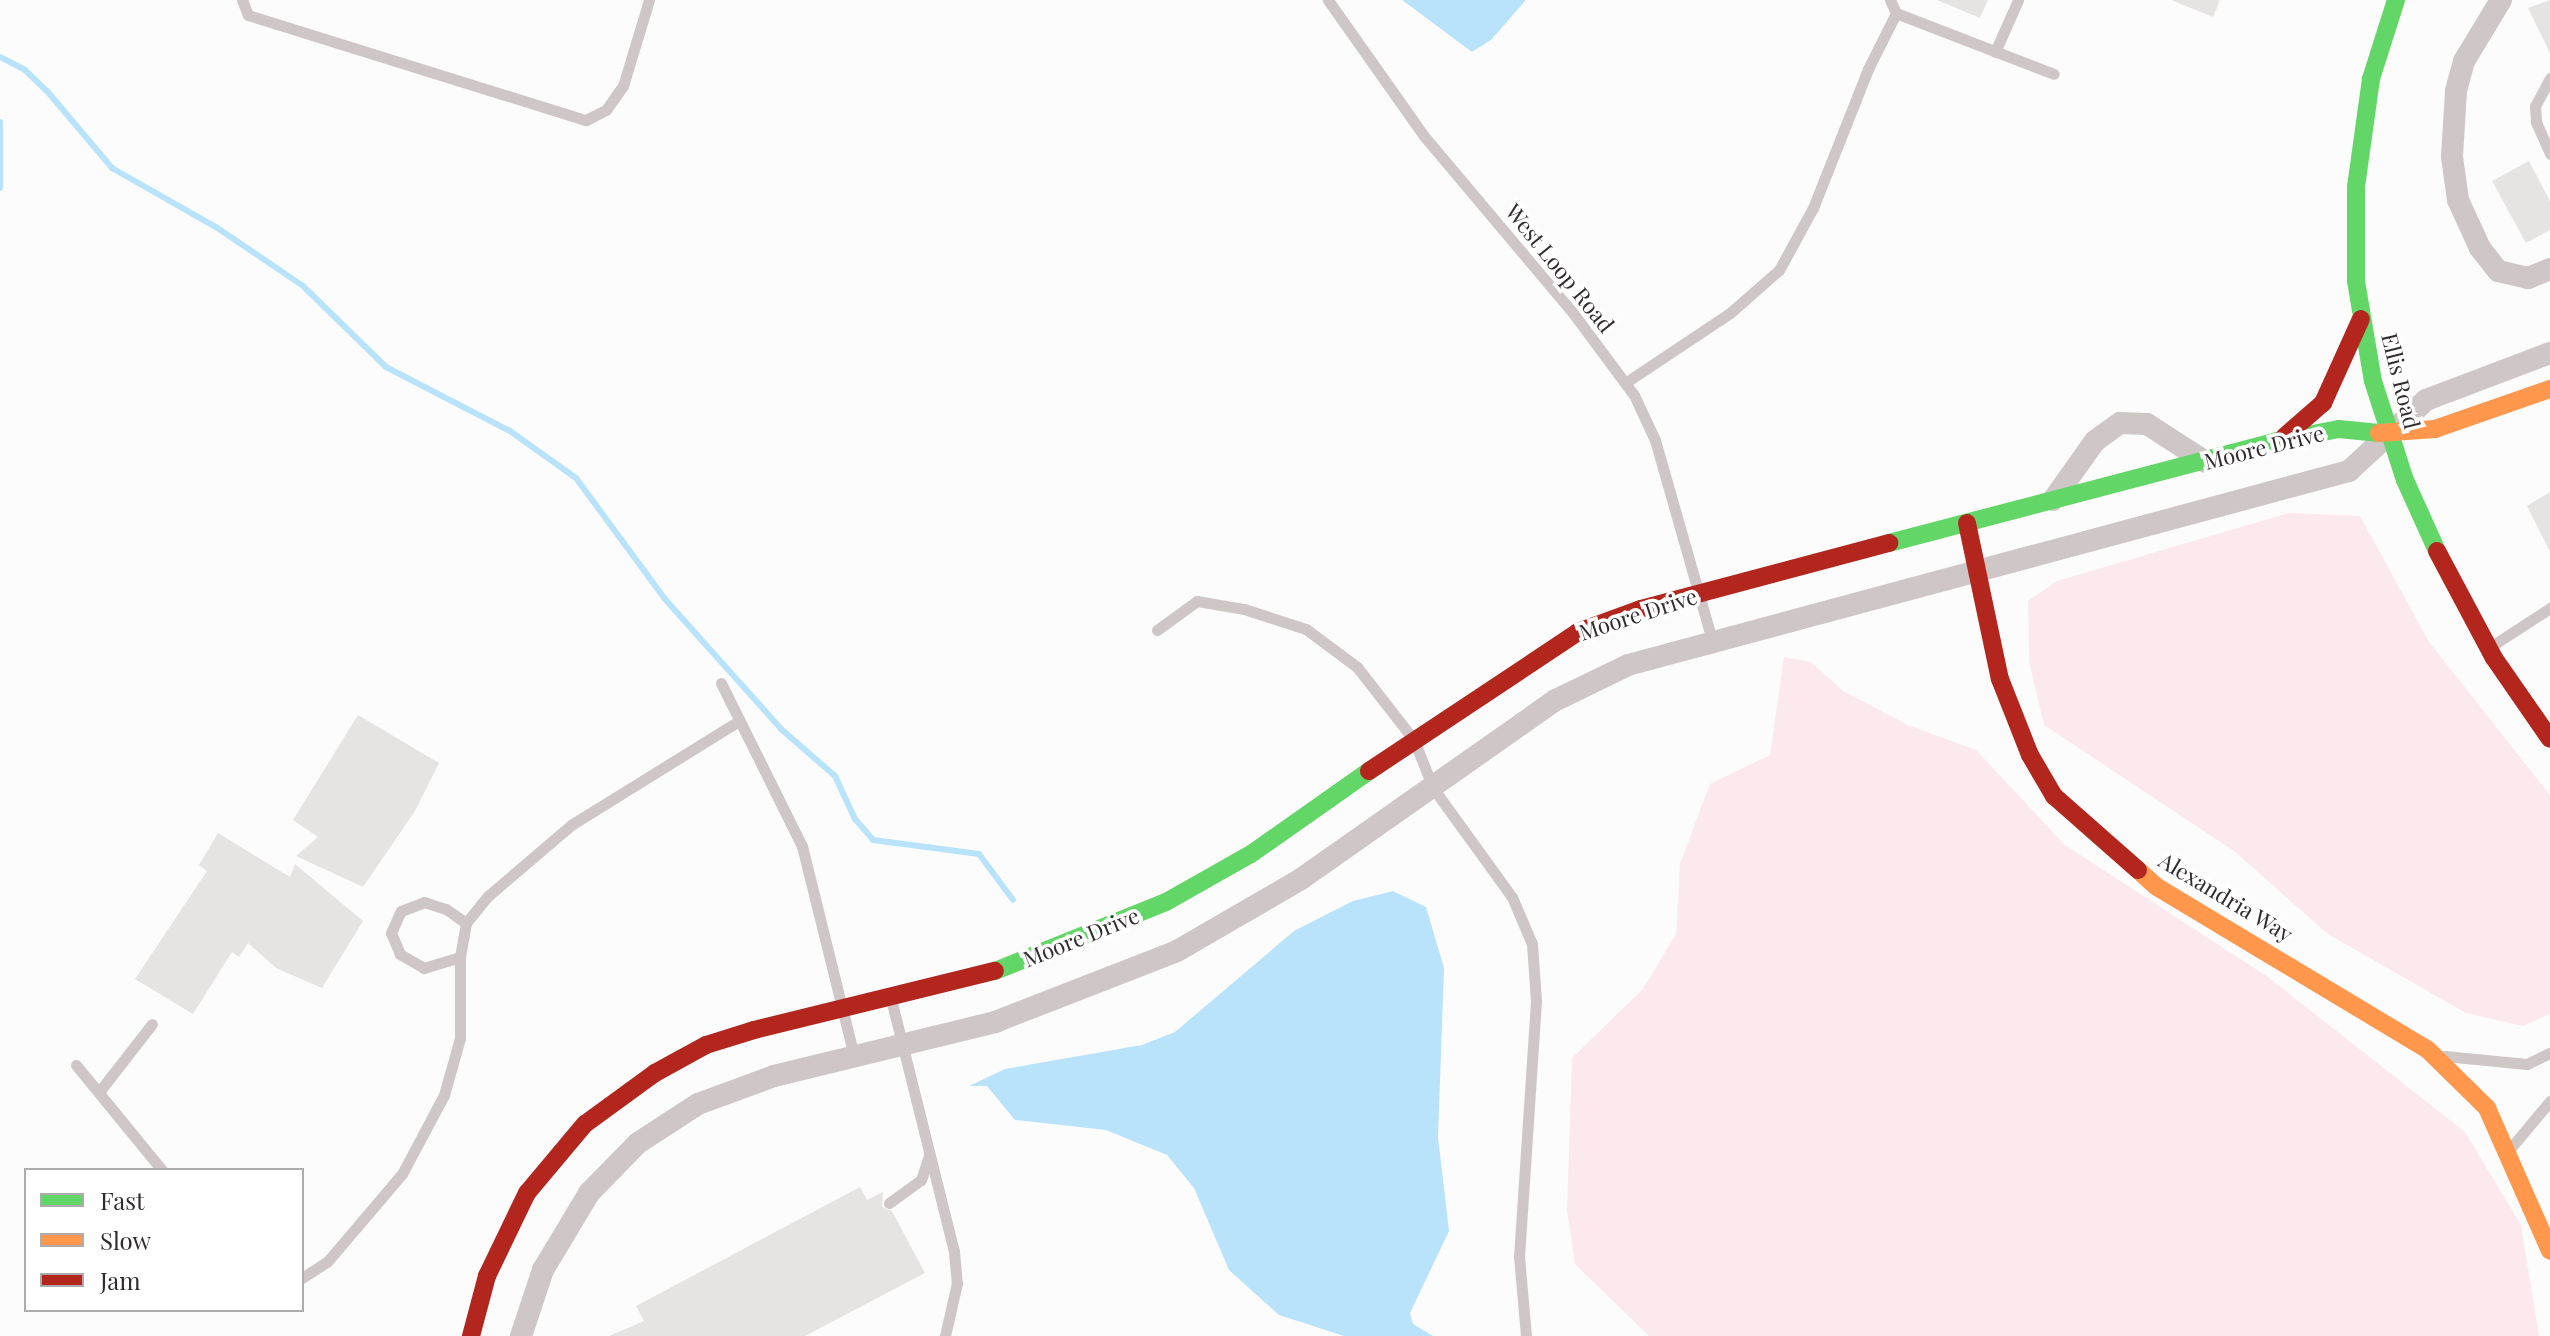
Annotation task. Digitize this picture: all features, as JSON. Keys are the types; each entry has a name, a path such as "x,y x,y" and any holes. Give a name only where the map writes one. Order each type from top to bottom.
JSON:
{"street":[{"name":"Ellis Road","path":"2396,0 2371,79 2359,142 2354,230 2361,319 2388,434 2427,532 2488,648 2550,739"},
{"path":"2501,0 2464,61 2456,91 2456,188 2463,214 2490,264 2513,277 2550,269"},
{"path":"2277,441 2323,403 2361,319"},
{"path":"2388,434 2426,400 2544,356"},
{"path":"2388,434 2435,429 2550,389"},
{"path":"2053,500 2095,441 2120,423 2147,424 2206,462"},
{"name":"Moore Drive","path":"471,1336 487,1276 514,1214 585,1124 655,1073 706,1045 845,1011 1066,946 1166,902 1251,854 1414,740 1578,632 1697,594 2277,441 2339,429 2388,434"},
{"name":"Moore Drive","path":"521,1336 561,1233 589,1193 638,1143 698,1104 745,1084 1035,1009 1177,951 1301,879 1556,700 1628,665 1712,640 1978,574 2349,471 2388,434"},
{"name":"Alexandria Way","path":"1967,523 2000,679 2030,755 2054,796 2157,887 2332,988 2434,1055 2487,1108 2509,1150 2550,1251"}],"lane":[{"path":"242,0 248,15 586,120 606,110 623,86 649,0"},
{"name":"West Loop Road","path":"1328,0 1424,136 1625,383 1655,440 1712,640"},
{"path":"1890,0 1896,13 2054,74"},
{"path":"1995,52 2018,0"},
{"path":"1625,383 1730,313 1779,270 1813,208 1868,69 1896,13"},
{"path":"2550,78 2535,106 2536,122 2550,154"},
{"path":"2544,356 2550,382"},
{"path":"1157,630 1197,601 1244,609 1306,629 1357,667 1414,740 1433,788 1512,897 1532,944 1536,1001 1519,1256 1526,1336"},
{"path":"2488,648 2550,608"},
{"path":"721,683 802,846 854,1056"},
{"path":"304,1277 327,1262 402,1174 444,1095 460,1038 460,957 466,923 488,896 571,825 739,721"},
{"path":"460,957 424,968 400,954 391,933 401,911 424,902 446,909 466,923"},
{"path":"891,998 956,1272 945,1336"},
{"path":"99,1092 152,1024"},
{"path":"2434,1055 2527,1064 2550,1053"},
{"path":"76,1065 160,1168"},
{"path":"2509,1150 2550,1101"},
{"path":"889,1203 921,1180 930,1155"}],"shaded area":[{"path":"2289,513 2360,516 2429,642 2550,795 2550,1014 2523,1026 2466,1013 2328,934 2234,851 2044,725 2029,661 2028,601 2057,581"},
{"path":"1784,657 1811,662 1843,691 1908,725 1976,750 2065,845 2268,977 2465,1132 2521,1225 2539,1336 1649,1336 1575,1264 1567,1210 1572,1058 1643,989 1676,934 1680,864 1710,784 1770,755"}],"water":[{"path":"1402,0 1526,0 1491,40 1472,52"},
{"path":"1393,891 1426,907 1444,968 1438,1137 1449,1231 1410,1313 1413,1324 1433,1336 1344,1336 1279,1315 1229,1270 1194,1188 1167,1155 1106,1130 1015,1120 987,1086 969,1086 1005,1069 1142,1045 1175,1032 1294,931 1353,901"}],"building":[{"path":"1937,0 1988,0 1980,18"},
{"path":"2171,0 2220,0 2213,17"},
{"path":"2550,0 2550,53 2528,8"},
{"path":"2529,161 2550,201 2550,230 2526,243 2492,181"},
{"path":"2550,492 2550,552 2527,506"},
{"path":"358,715 439,763 415,811 363,887 296,856 318,837 293,820"},
{"path":"218,833 290,877 295,864 363,921 322,988 276,968 248,943 239,957 232,952 193,1014 135,979 207,871 199,865"},
{"path":"860,1187 867,1200 883,1192 882,1207 892,1211 925,1273 805,1336 609,1336 644,1321 636,1306"}],"waterway":[{"path":"0,57 25,70 47,91 112,168 216,227 303,286 386,367 510,431 576,478 664,598 781,729 835,776 855,819 873,840 979,854 1013,900"},
{"path":"0,122 0,188"}],"traffic: fast":[{"path":"2396,0 2371,79 2356,187 2356,281 2373,381 2405,480 2437,551"},
{"path":"1889,543 2277,441 2339,429 2379,433"},
{"path":"995,971 1166,902 1251,854 1369,771"}],"traffic: slow":[{"path":"2379,433 2435,429 2550,389"},
{"path":"2138,870 2157,887 2428,1050 2487,1108 2550,1251"}],"traffic: jam":[{"path":"2284,437 2323,403 2361,319"},
{"path":"1967,523 2000,679 2030,755 2054,796 2138,870"},
{"path":"1369,771 1578,632 1641,609 1889,543"},
{"path":"2437,551 2494,658 2550,739"},
{"path":"471,1336 487,1276 527,1193 585,1124 655,1073 706,1045 754,1030 995,971"}]}
